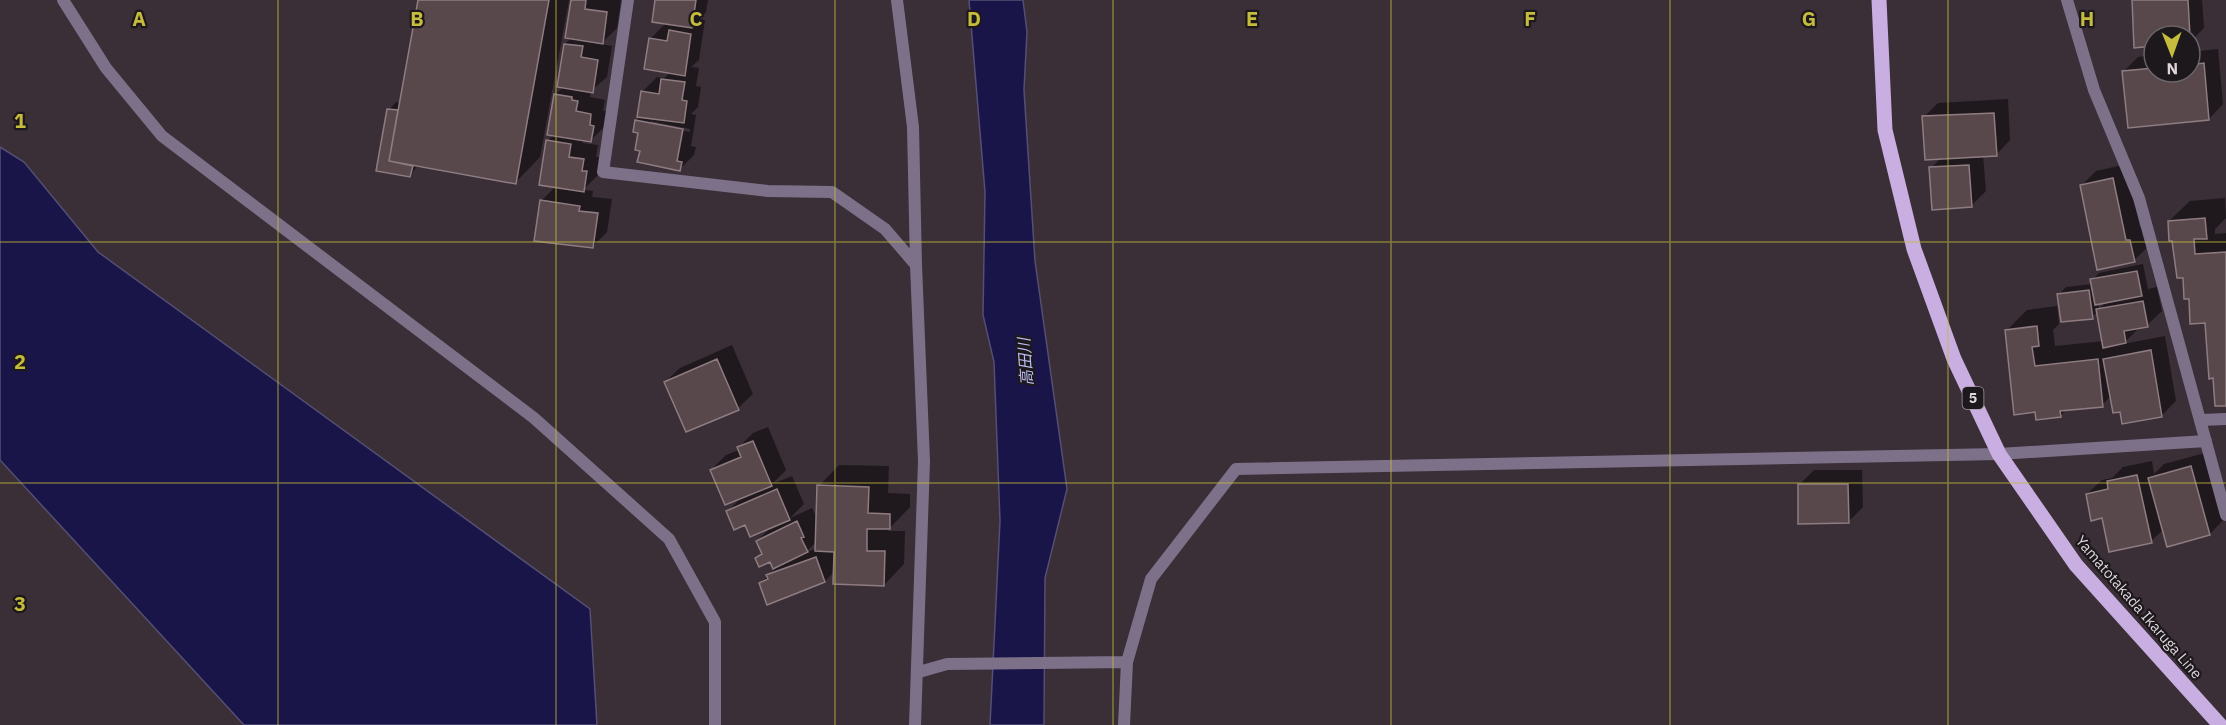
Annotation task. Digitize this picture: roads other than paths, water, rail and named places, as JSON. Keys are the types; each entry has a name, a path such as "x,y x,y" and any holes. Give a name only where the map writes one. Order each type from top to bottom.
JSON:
{"main road":[{"name":"Yamatotakada Ikaruga Line","path":"1880,0 1885,130 1914,249 1954,359 1999,454 2076,566 2220,725"}],"street":[{"path":"63,0 105,68 162,136 534,418 669,539 715,622 715,725"},
{"path":"628,0 603,171 768,191 832,192 885,229 916,266"},
{"path":"897,0 913,127 924,461 919,672 915,725"},
{"path":"2067,0 2094,90 2139,198 2226,515"},
{"path":"2201,420 2226,419"},
{"path":"1124,725 1127,662 1151,579 1236,470 1999,454 2206,441"},
{"path":"919,672 947,664 1127,662"}],"water":[{"name":"高田川","path":"969,0 1023,0 1027,32 1024,90 1035,261 1067,489 1045,578 1044,725 990,725 1000,521 994,362 983,315 985,192"},
{"path":"0,147 24,162 98,252 590,609 597,725 244,725 0,460"}]}
